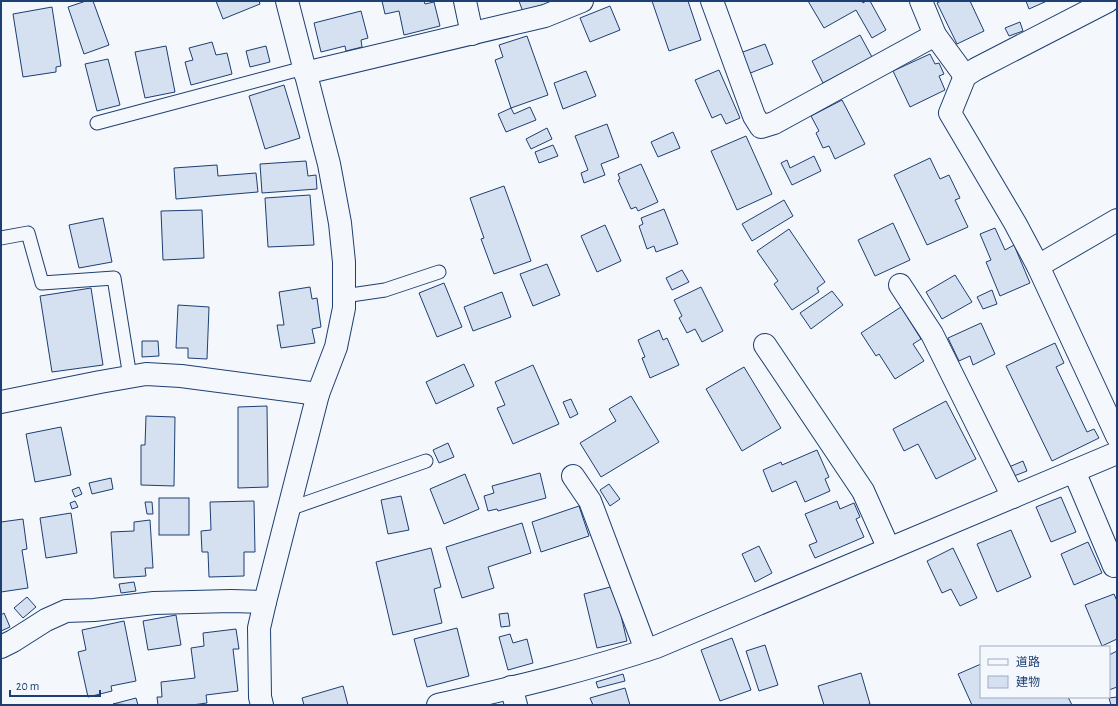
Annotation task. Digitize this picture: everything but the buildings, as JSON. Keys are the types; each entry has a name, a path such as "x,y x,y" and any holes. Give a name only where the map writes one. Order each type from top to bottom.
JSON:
{"street":[{"path":"262,705 260,697 259,628 318,394 336,347 344,308 344,262 340,222 329,164 287,1"},
{"path":"465,1 472,34"},
{"path":"305,71 472,34 545,16 582,1"},
{"path":"712,1 754,116 761,127 774,123 935,35"},
{"path":"921,1 935,35 965,76"},
{"path":"1108,1 965,76 950,113 1015,223 1038,266 1117,436"},
{"path":"1038,266 1117,220"},
{"path":"900,285 932,334 1014,497"},
{"path":"765,345 863,491 889,549"},
{"path":"1,402 146,374 181,376 318,394"},
{"path":"438,705 514,696 646,650 1117,453"},
{"path":"1074,471 1114,566"},
{"path":"573,476 590,501 646,650"},
{"path":"1,647 13,642 46,620 66,611 94,610 154,603 231,601 265,602"}],"lane":[{"path":"97,123 305,71"},
{"path":"1,238 28,232 42,283 114,278 130,377"},
{"path":"344,296 385,290 440,272"},
{"path":"289,509 426,461"}]}
